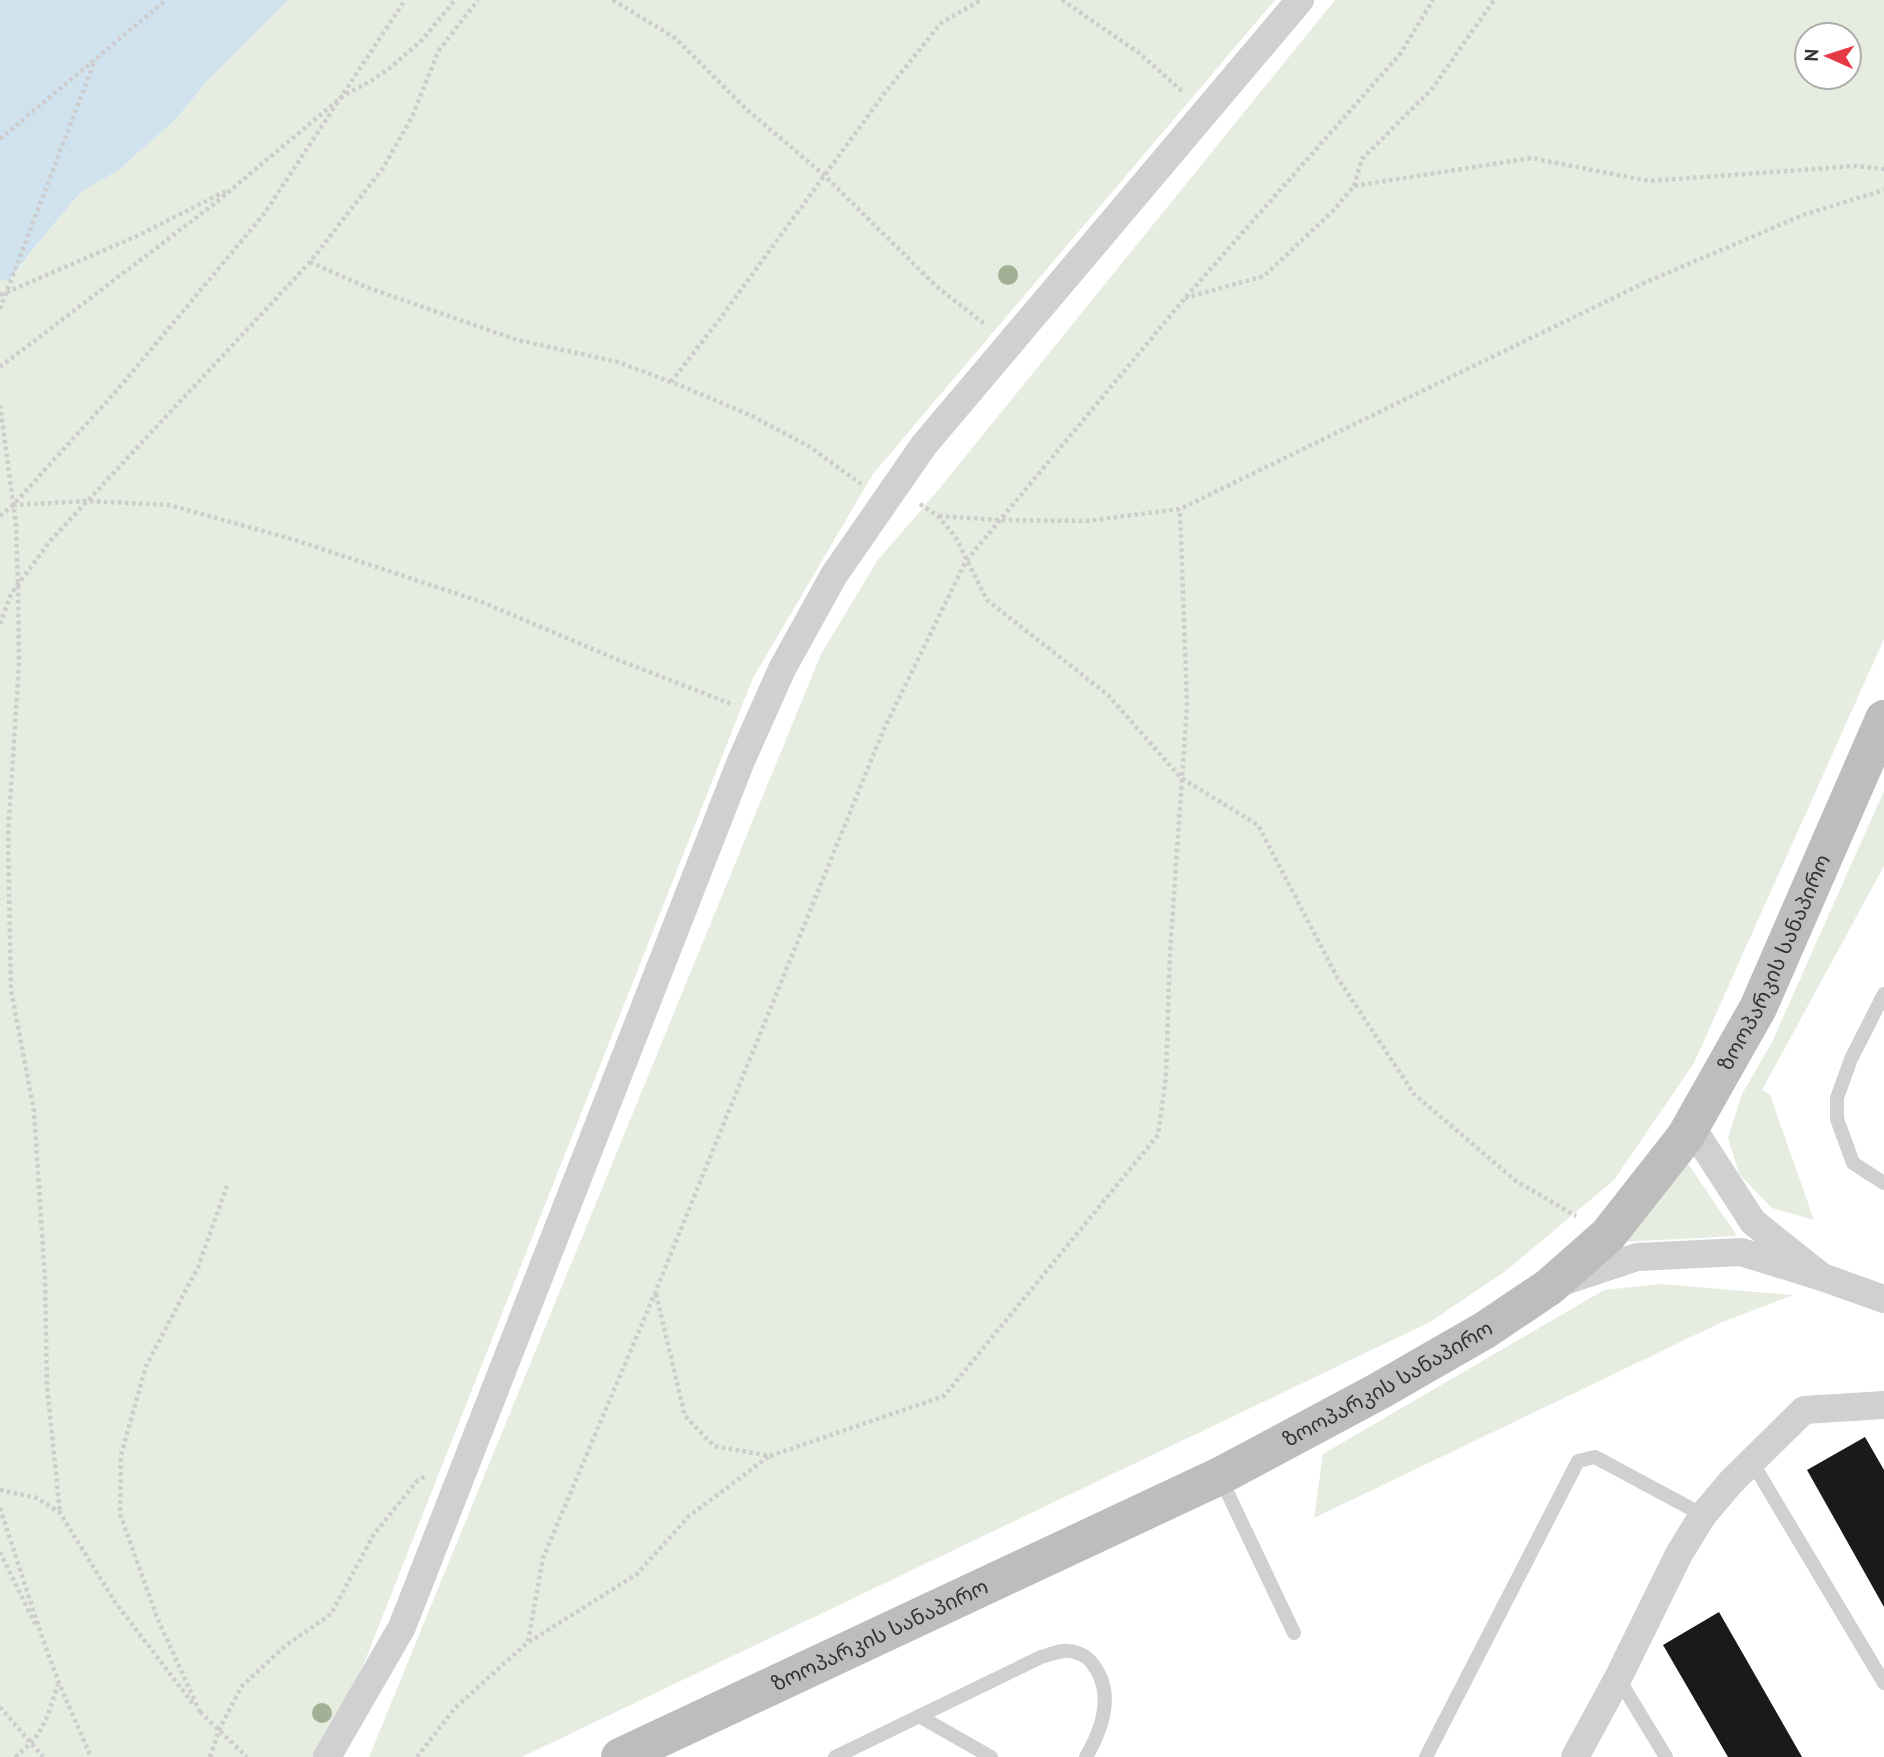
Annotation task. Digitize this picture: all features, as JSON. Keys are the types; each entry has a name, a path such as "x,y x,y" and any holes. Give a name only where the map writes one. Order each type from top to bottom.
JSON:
{"main road":[{"name":"ზოოპარკის სანაპირო","path":"620,1757 1220,1476 1379,1391 1485,1330 1549,1287 1608,1234 1685,1137 1758,1008 1884,719"}],"street":[{"path":"327,1757 402,1626 741,761 782,669 834,575 924,445 1300,0"},
{"path":"1691,1126 1753,1222 1822,1277"},
{"path":"1549,1287 1637,1257 1741,1252 1884,1299"},
{"path":"1574,1757 1618,1678 1679,1554 1703,1515 1804,1409 1884,1405"}],"lane":[{"path":"1884,994 1851,1059 1837,1098 1837,1119 1853,1163 1884,1183"},
{"path":"1426,1757 1578,1461 1595,1457 1703,1515"},
{"path":"1752,1462 1884,1683"},
{"path":"1220,1476 1294,1633"},
{"path":"835,1757 1041,1657 1065,1651 1087,1656 1099,1671 1106,1695 1097,1738 1086,1757"},
{"path":"1618,1678 1667,1757"},
{"path":"919,1716 990,1757"}],"path":[{"path":"0,139 166,0"},
{"path":"0,516 119,388 264,214 405,0"},
{"path":"0,367 235,186 344,95 371,81 398,61 422,40 455,0"},
{"path":"0,624 11,594 51,540 310,262 383,168 412,117 439,50 478,0"},
{"path":"613,0 675,38 746,109 824,175 937,287 1009,344"},
{"path":"671,382 884,94 941,23 981,0"},
{"path":"1062,0 1139,53 1205,111"},
{"path":"528,1642 543,1558 656,1293 883,731 966,561 1185,298 1400,54 1433,0"},
{"path":"1185,298 1264,276 1332,212 1354,186 1362,159 1432,89 1493,0"},
{"path":"0,309 3,295 95,60"},
{"path":"1354,186 1531,158 1649,181 1855,166 1884,169"},
{"path":"3,295 137,236 235,186"},
{"path":"938,516 1086,521 1180,509 1644,283 1803,215 1884,190"},
{"path":"310,262 366,288 517,340 618,362 671,382 752,416 810,447 885,501 919,504 938,516 955,536 986,600 1108,695 1181,778 1258,825 1338,977 1414,1094 1516,1181 1608,1234"},
{"path":"0,405 13,505 19,584 19,663 8,836 11,990 34,1111 45,1279 47,1386 60,1513"},
{"path":"13,505 89,501 169,505 295,540 482,602 616,659 761,715"},
{"path":"417,1757 455,1708 528,1642 637,1574 688,1517 770,1456 944,1396 1158,1135 1166,1077 1170,953 1187,705 1180,509"},
{"path":"200,1712 158,1620 120,1514 121,1455 146,1366 198,1267 227,1186"},
{"path":"656,1293 685,1416 714,1446 770,1456"},
{"path":"210,1757 219,1730 241,1687 285,1646 331,1614 374,1534 417,1481 428,1474"},
{"path":"0,1490 37,1498 60,1513 115,1602 200,1712 247,1757"},
{"path":"0,1508 58,1683 91,1757"},
{"path":"0,1552 43,1640"},
{"path":"15,1757 33,1743 44,1727 58,1683"},
{"path":"0,1707 43,1757"}],"shaded area":[{"path":"288,0 1275,0 873,474 753,678 327,1757 0,1757 0,280 11,280 80,193 120,169 176,119 209,79"},
{"path":"1335,0 1884,0 1884,639 1694,1063 1614,1180 1507,1270 1430,1322 522,1757 369,1757 821,654 877,561 939,489"},
{"path":"1884,791 1884,866 1762,1090 1770,1095 1814,1220 1772,1208 1739,1174 1728,1138 1742,1094 1772,1042"},
{"path":"1687,1162 1737,1236 1623,1242"},
{"path":"1661,1284 1793,1295 1720,1323 1314,1518 1323,1454 1604,1290"}],"water":[{"path":"0,0 288,0 209,79 176,119 120,169 80,193 10,280 0,280"}],"building":[{"path":"1865,1437 1884,1470 1884,1607 1807,1470"},
{"path":"1719,1612 1802,1757 1728,1757 1663,1645"}]}
